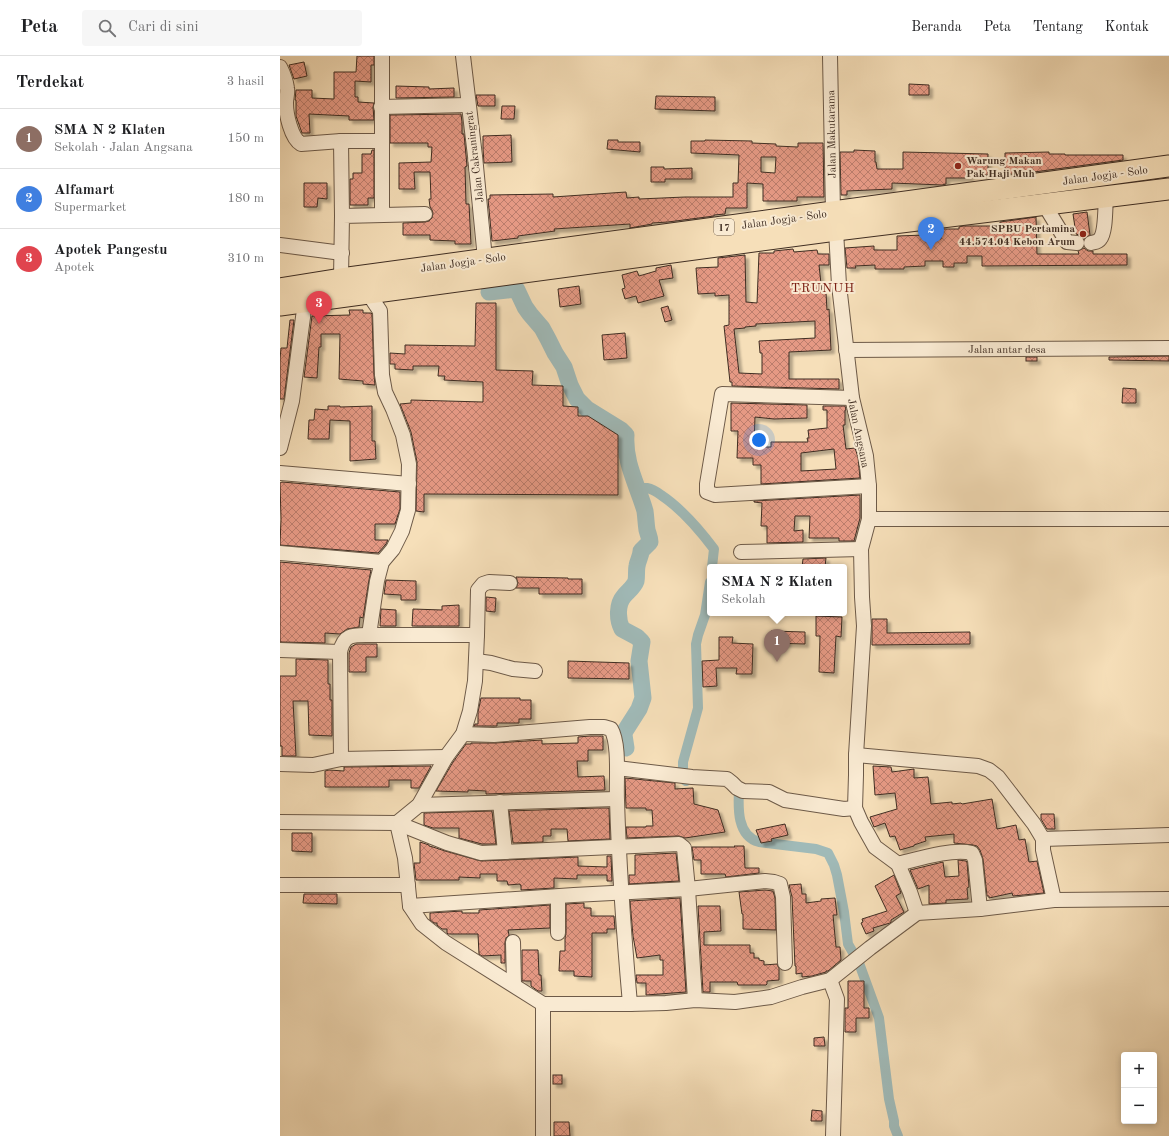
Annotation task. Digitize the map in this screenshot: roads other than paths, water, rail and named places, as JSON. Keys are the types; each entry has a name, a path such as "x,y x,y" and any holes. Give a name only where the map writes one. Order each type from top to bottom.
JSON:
{"highway":[{"name":"Jalan Jogja - Solo","path":"280,289 341,278 366,285 834,221 1169,166"},
{"name":"Jalan Jogja - Solo","path":"280,305 305,302 366,285 486,259 834,221 1044,204 1169,189"}],"street":[{"path":"382,56 382,214"},
{"name":"Jalan Cakraningrat","path":"463,56 486,259"},
{"name":"Jalan Makutarama","path":"830,56 834,221"},
{"path":"280,66 287,88 286,105 291,128 295,139 301,144 341,141 381,141"},
{"path":"381,107 468,105"},
{"path":"341,141 341,278"},
{"path":"1091,243 1097,242 1101,238 1103,232 1106,197"},
{"path":"1044,204 1067,242 1077,243"},
{"path":"342,216 425,214"},
{"name":"Jalan Angsana","path":"834,221 839,285 852,398 866,456 869,486 869,519 861,549 864,626 856,755 855,808"},
{"path":"280,245 342,253"},
{"path":"366,285 380,311 382,375 385,392 402,435 409,464 408,510 402,531 393,549 382,562 377,581 369,635"},
{"path":"280,448 286,401 305,302"},
{"name":"Jalan antar desa","path":"846,350 1169,348"},
{"path":"852,398 722,394 707,484 707,492 715,495 869,486"},
{"path":"280,473 409,484"},
{"path":"869,519 1169,519"},
{"path":"741,552 861,549"},
{"path":"280,553 382,562"},
{"path":"397,823 419,805 446,758 463,734 470,711 476,681 478,590 483,584 489,582 510,583"},
{"path":"341,759 340,652 342,643 345,639 353,636 369,635 477,635"},
{"path":"280,650 340,652"},
{"path":"476,661 491,663 513,669 535,671"},
{"path":"463,734 494,735 604,727 611,729 615,735 617,768 616,799 621,892 630,1004"},
{"path":"856,755 978,766 989,770 998,778 1043,838 1043,850 1054,900"},
{"path":"280,764 313,765 341,759 446,758"},
{"path":"617,768 692,777 727,779 743,792 769,792 785,800 844,809 855,808 875,847 898,864 917,913"},
{"path":"419,805 616,799"},
{"path":"500,802 505,852"},
{"path":"280,822 397,823 434,838 481,853 679,844 684,848 695,1000"},
{"path":"397,823 405,858 410,906 422,924 446,943 543,1004 630,1004 666,1003 695,1000 735,1002 771,998 802,987 830,980 917,913 980,910 1054,900 1169,899"},
{"path":"1043,838 1169,835"},
{"path":"898,864 930,855 966,851 972,853 975,860 980,910"},
{"path":"410,906 688,889 765,881 774,882 780,884 783,897 785,963"},
{"path":"280,885 408,885"},
{"path":"558,897 558,933"},
{"path":"513,942 514,985"},
{"path":"830,980 837,999 833,1136"},
{"path":"543,1004 544,1136"}],"waterway":[{"path":"489,292 517,290 525,307 542,328 564,367 570,385 577,399 587,409 621,430 626,435 629,465 645,511 650,542 641,551 637,566 636,581 622,599 619,607 620,625 622,629 637,637 642,642 639,661 643,698 639,709 625,731 624,735 626,748"},
{"path":"635,484 642,488 649,488 658,493 690,520 714,549 712,564"},
{"path":"686,781 683,779 683,762 698,708 696,644 705,615 707,602"},
{"path":"735,785 739,790 740,820 746,834 752,839 759,842 816,849 828,853 834,865 844,912 848,944 859,963 879,1018 889,1099 894,1126 898,1136"}],"place":[{"name":"Warung Makan Pak Haji Muh","path":"958,166"},
{"name":"SPBU Pertamina 44.574.04 Kebon Arum","path":"1083,234"},
{"name":"Alfamart","path":"931,250"},
{"name":"Apotek Pangestu","path":"319,324"},
{"name":"SMA N 2 Klaten","path":"777,662"}],"district":[{"name":"TRUNUH","path":"823,287"}]}
